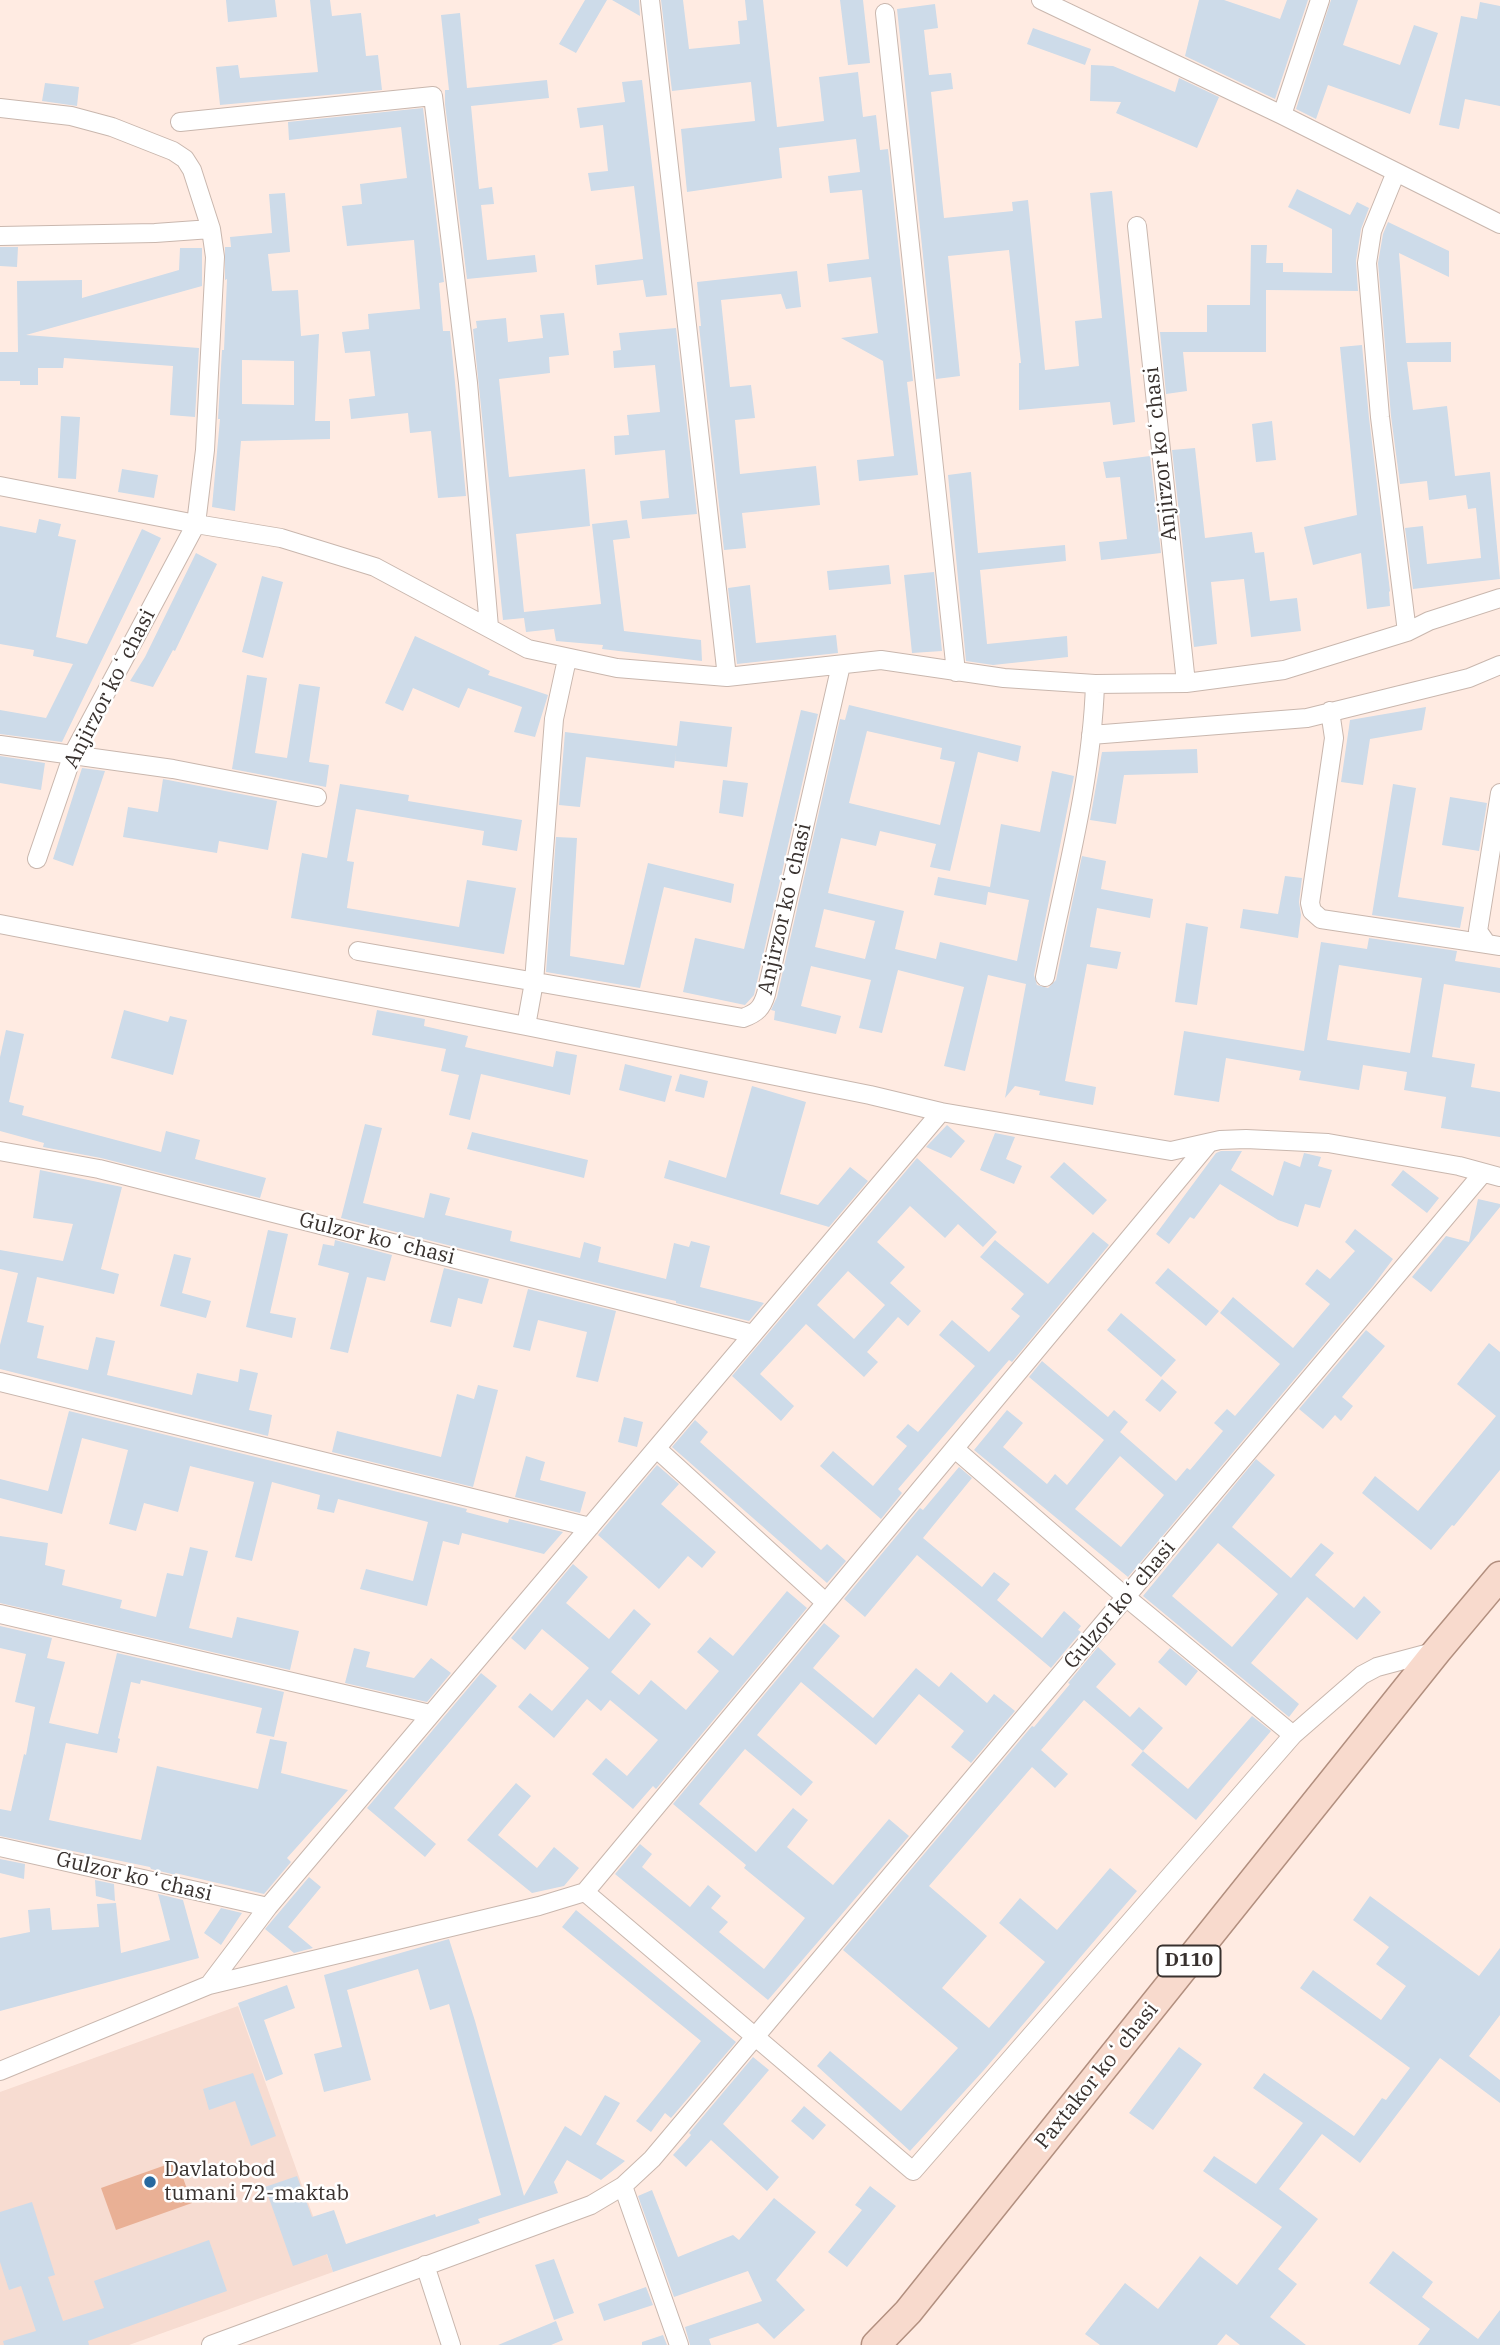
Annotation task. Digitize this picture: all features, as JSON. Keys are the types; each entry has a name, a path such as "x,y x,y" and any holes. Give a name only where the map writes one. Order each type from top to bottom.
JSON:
{"main road":[{"name":"Paxtakor koʻchasi","path":"876,2345 908,2312 1500,1576"}],"street":[{"path":"650,0 727,677"},
{"path":"1041,0 1282,115 1500,224"},
{"path":"1282,115 1320,0"},
{"path":"886,13 956,672"},
{"path":"180,122 433,96 468,383 489,627"},
{"path":"0,108 71,116 112,127 173,151 185,159 192,170 211,229 215,257 205,450 196,524"},
{"path":"1396,172 1372,232 1367,263 1380,417 1407,632"},
{"name":"Anjirzor koʻchasi","path":"1137,226 1186,683"},
{"path":"0,236 155,233 211,229"},
{"path":"0,486 281,538 375,567 528,649 617,668 727,677 881,660 1003,678 1095,684 1186,683 1284,670 1407,632 1429,621 1500,598"},
{"name":"Anjirzor koʻchasi","path":"37,859 73,754 196,524"},
{"path":"526,1026 534,982 554,719 567,659"},
{"name":"Anjirzor koʻchasi","path":"358,951 743,1018 755,1014 762,1006 766,994 841,665"},
{"path":"1091,735 1307,718 1469,678 1500,665"},
{"path":"1045,977 1091,735 1095,684"},
{"path":"1330,711 1334,738 1310,903 1312,911 1321,919 1493,945"},
{"path":"0,745 173,769 317,797"},
{"path":"1493,945 1478,932 1500,793"},
{"name":"Gulzor koʻchasi","path":"0,923 870,1095 941,1112 1171,1152 1246,1139 1328,1143 1459,1166 1492,1175 1127,1598 652,2159 623,2186 591,2205 216,2344"},
{"path":"209,1985 268,1907 941,1112"},
{"path":"0,2071 209,1985 539,1906 584,1892 1208,1144"},
{"name":"Gulzor koʻchasi","path":"0,1151 99,1169 753,1334"},
{"path":"0,1382 590,1527"},
{"path":"657,1449 825,1602"},
{"path":"955,1449 1127,1598 1293,1735"},
{"path":"0,1614 430,1714"},
{"path":"584,1892 914,2171 1293,1735 1362,1675 1377,1667 1437,1651"},
{"name":"Gulzor koʻchasi","path":"0,1847 268,1907"},
{"path":"623,2186 680,2345"},
{"path":"425,2265 451,2345"}],"shaded area":[{"name":"Davlatobod tumani 72-maktab","path":"238,2006 333,2272 129,2345 0,2345 0,2092"},
{"path":"177,2161 192,2203 116,2230 101,2188"}],"building":[{"path":"226,0 275,0 277,17 228,22"},
{"path":"310,0 330,0 332,16 361,13 366,56 378,55 382,90 220,105 216,67 238,65 240,78 318,72"},
{"path":"585,0 607,0 576,53 559,44"},
{"path":"612,0 639,0 640,16"},
{"path":"661,0 683,0 689,49 740,44 738,21 747,20 745,0 763,0 777,127 824,121 819,77 858,72 863,117 876,115 880,150 888,149 913,381 907,382 918,475 859,481 857,460 894,456 883,361 841,338 878,333 871,277 829,282 827,264 869,259 862,190 830,193 828,176 860,172 856,139 779,148 782,178 687,192 681,129 755,121 751,82 672,91"},
{"path":"840,0 863,0 870,63 848,65"},
{"path":"1199,0 1224,0 1280,19 1287,0 1308,0 1275,99 1185,56"},
{"path":"1331,0 1358,0 1343,45 1400,65 1414,25 1438,33 1410,114 1328,85 1316,119 1296,109"},
{"path":"1480,2 1500,6 1500,106 1465,99 1459,129 1439,125 1461,16 1477,19"},
{"path":"935,4 938,28 924,30 929,75 951,73 953,89 931,92 944,218 1013,211 1012,202 1028,200 1045,370 1079,366 1075,321 1102,318 1090,193 1112,191 1135,422 1113,425 1110,402 1019,410 1021,363 1009,250 948,256 960,376 936,379 897,9"},
{"path":"460,13 467,88 547,80 549,98 471,106 479,189 492,187 494,204 481,205 487,260 535,255 537,272 467,279 445,104 445,90 449,90 441,15"},
{"path":"1033,28 1091,49 1085,65 1027,44"},
{"path":"1091,65 1113,66 1175,92 1179,78 1219,97 1197,148 1116,113 1121,102 1090,101"},
{"path":"642,80 667,295 646,297 643,280 597,285 595,265 643,259 634,186 591,191 588,173 608,171 603,125 580,128 577,108 625,102 622,82"},
{"path":"45,83 79,87 77,106 42,101"},
{"path":"423,108 444,282 439,283 443,331 450,331 466,496 438,498 431,431 410,433 408,413 351,419 349,399 375,396 370,351 345,353 342,332 369,329 368,314 420,309 414,240 347,246 342,206 362,204 360,184 407,178 401,127 289,140 288,122"},
{"path":"1297,189 1350,215 1357,202 1369,208 1361,229 1356,261 1358,291 1266,290 1266,352 1183,352 1187,391 1166,394 1160,332 1207,332 1207,305 1250,305 1251,245 1267,245 1266,263 1283,263 1283,272 1332,273 1332,229 1288,207"},
{"path":"285,193 290,252 268,254 272,291 298,290 301,336 319,334 315,421 330,421 330,439 241,441 235,511 212,507 224,350 227,279 225,280 225,247 231,247 230,237 272,233 269,194","holes":["242,360 294,361 294,405 242,404"]},
{"path":"1388,222 1449,251 1449,277 1399,253 1406,343 1451,342 1451,362 1407,362 1413,410 1447,406 1455,476 1490,472 1500,579 1413,589 1405,528 1423,526 1427,564 1481,558 1476,508 1468,509 1466,495 1429,500 1427,481 1400,484 1391,416 1378,263"},
{"path":"0,247 18,247 17,267 0,266"},
{"path":"180,248 202,248 202,286 26,335 199,348 195,417 170,415 173,366 64,358 63,368 38,368 38,385 0,381 0,352 18,352 17,281 82,280 82,298 179,270"},
{"path":"797,271 801,307 786,309 781,294 721,300 730,387 751,385 755,418 735,420 740,474 816,466 820,505 742,513 746,548 724,550 699,326 697,282"},
{"path":"564,313 569,355 549,357 550,373 499,379 509,477 585,469 590,526 516,534 524,612 601,604 592,524 627,520 630,538 613,540 624,631 701,640 702,661 602,649 603,645 556,641 554,629 526,632 524,618 503,620 473,329 477,328 476,321 506,318 508,342 543,338 540,315"},
{"path":"676,328 697,514 642,519 640,501 669,498 665,450 615,455 614,436 629,435 627,415 660,412 655,365 614,368 613,351 621,350 619,333"},
{"path":"1362,345 1390,591 1390,606 1367,609 1361,553 1313,565 1304,527 1357,515 1340,347"},
{"path":"61,416 80,417 76,479 58,478"},
{"path":"1272,421 1276,460 1256,462 1252,424"},
{"path":"1195,448 1205,538 1252,532 1255,553 1264,552 1270,601 1297,598 1301,631 1251,637 1244,579 1211,582 1217,644 1194,647 1172,450"},
{"path":"1150,456 1161,553 1101,560 1099,542 1127,539 1120,477 1106,478 1103,462"},
{"path":"122,469 158,475 154,498 118,492"},
{"path":"971,472 978,553 1065,545 1066,561 980,570 987,644 1067,636 1068,657 993,665 966,661 948,475"},
{"path":"39,519 61,524 58,536 76,540 56,637 87,644 142,529 161,538 62,742 0,734 0,710 46,718 73,664 33,656 34,650 0,644 0,526 36,533"},
{"path":"196,553 217,564 175,651 173,650 153,687 130,681 145,657"},
{"path":"889,565 891,584 829,590 827,571"},
{"path":"934,572 942,651 912,653 904,575"},
{"path":"262,576 283,582 263,658 242,652"},
{"path":"750,585 756,643 836,635 838,653 737,664 728,588"},
{"path":"415,636 490,671 488,675 548,695 535,737 514,732 522,707 468,688 459,708 413,688 403,711 385,703"},
{"path":"247,675 267,678 255,753 287,758 299,684 320,687 309,762 329,765 326,787 232,769"},
{"path":"849,705 1021,746 1018,762 978,752 950,871 930,867 936,844 880,831 876,846 841,838 828,893 904,911 895,949 936,959 940,942 1017,961 1029,900 988,892 986,905 934,895 938,877 990,887 1001,824 1040,832 1052,771 1074,776 1034,975 1037,985 1048,988 1056,980 1082,856 1106,861 1101,889 1153,899 1150,918 1097,908 1090,947 1121,952 1117,969 1087,964 1065,1081 1096,1087 1093,1105 1039,1095 1040,1091 1015,1086 1005,1098 1026,984 988,975 965,1071 944,1066 964,987 898,970 882,1033 859,1028 871,980 811,966 801,1006 841,1016 836,1034 774,1020 775,1011 771,1010 777,997 840,719 845,720","holes":["867,731 942,748 940,759 955,762 940,825 849,803","824,909 875,921 865,959 815,947"]},
{"path":"1426,707 1422,730 1370,739 1363,785 1341,782 1350,720"},
{"path":"801,710 818,714 754,995 745,1005 683,992 695,938 744,949"},
{"path":"680,721 732,727 727,767 675,761 676,751 674,768 586,757 580,807 559,805 565,732 677,746"},
{"path":"1197,749 1198,773 1124,775 1116,824 1090,820 1102,752"},
{"path":"0,756 45,763 41,790 0,783"},
{"path":"82,768 105,771 73,866 53,859"},
{"path":"163,779 277,801 268,850 219,841 217,853 123,837 128,807 158,812"},
{"path":"723,780 748,783 743,817 719,813"},
{"path":"340,784 409,795 408,801 522,820 517,851 482,845 484,831 356,809 347,861 354,862 347,908 459,927 467,880 516,888 504,954 291,918 302,853 327,858"},
{"path":"1393,784 1416,788 1398,897 1464,907 1460,928 1372,915"},
{"path":"1450,797 1487,803 1479,851 1442,845"},
{"path":"556,837 577,838 570,956 624,965 648,863 734,884 731,903 664,887 640,988 546,972"},
{"path":"1285,876 1302,878 1298,938 1240,928 1243,909 1278,914"},
{"path":"1186,923 1208,927 1197,1005 1175,1002"},
{"path":"1369,938 1457,951 1455,961 1500,968 1500,993 1444,984 1432,1057 1475,1064 1471,1087 1500,1092 1500,1137 1441,1128 1446,1097 1404,1090 1407,1072 1363,1065 1359,1090 1299,1080 1301,1071 1226,1058 1219,1102 1174,1095 1184,1031 1304,1051 1321,942 1367,949","holes":["1339,965 1422,978 1410,1053 1327,1040"]},
{"path":"124,1010 168,1022 170,1016 187,1020 173,1075 111,1058"},
{"path":"377,1010 425,1019 424,1026 468,1036 465,1047 553,1067 556,1051 577,1055 570,1095 481,1074 470,1120 449,1115 459,1075 441,1071 446,1049 372,1035"},
{"path":"6,1030 24,1034 9,1102 24,1106 22,1115 161,1152 166,1131 200,1140 195,1159 266,1178 260,1198 101,1158 43,1147 44,1143 0,1131 0,1057"},
{"path":"625,1064 672,1076 665,1102 619,1090"},
{"path":"680,1074 708,1081 704,1098 675,1091"},
{"path":"752,1086 806,1102 780,1194 818,1205 850,1167 868,1181 829,1227 664,1178 669,1160 726,1178"},
{"path":"365,1124 382,1128 363,1203 424,1218 430,1193 450,1198 445,1215 512,1231 510,1241 580,1258 584,1242 601,1247 598,1262 666,1279 674,1243 689,1247 691,1241 710,1246 700,1287 764,1303 749,1321 341,1218"},
{"path":"947,1125 965,1141 951,1158 926,1147"},
{"path":"472,1132 588,1160 584,1178 467,1149"},
{"path":"995,1133 1015,1137 1006,1159 1022,1166 1014,1184 980,1170"},
{"path":"1242,1151 1231,1170 1273,1196 1284,1161 1300,1167 1304,1153 1321,1157 1318,1166 1332,1170 1320,1208 1305,1204 1298,1227 1278,1220 1220,1184 1194,1219 1190,1217 1169,1244 1156,1234 1216,1153"},
{"path":"917,1158 997,1232 983,1247 958,1224 945,1238 910,1206 877,1242 905,1267 890,1283 921,1311 908,1326 898,1317 867,1352 878,1362 864,1377 806,1324 760,1374 794,1406 781,1421 732,1376","holes":["848,1271 885,1305 854,1339 817,1305"]},
{"path":"1064,1162 1107,1200 1093,1215 1050,1177"},
{"path":"40,1170 122,1187 101,1269 119,1274 114,1294 37,1277 27,1322 44,1326 37,1358 88,1370 96,1337 115,1341 107,1375 192,1395 197,1373 238,1382 240,1369 258,1373 249,1410 272,1415 268,1436 0,1369 0,1345 18,1273 0,1269 0,1250 63,1261 73,1224 33,1218"},
{"path":"1403,1170 1439,1198 1427,1213 1391,1185"},
{"path":"1478,1199 1500,1204 1500,1207 1431,1292 1412,1277 1446,1236 1469,1242"},
{"path":"1355,1229 1393,1259 1128,1577 974,1450 1007,1410 1023,1423 1003,1447 1047,1484 1055,1474 1067,1485 1104,1440 1029,1377 1042,1361 1108,1417 1114,1410 1128,1422 1120,1432 1176,1481 1187,1468 1190,1470 1223,1431 1214,1423 1227,1409 1235,1416 1280,1364 1220,1313 1233,1297 1293,1348 1330,1304 1305,1284 1317,1269 1330,1279 1355,1251 1345,1242","holes":["1120,1456 1164,1495 1121,1547 1075,1509"]},
{"path":"268,1230 288,1234 270,1313 296,1318 292,1338 246,1327"},
{"path":"1093,1232 1109,1245 1012,1362 1009,1360 898,1489 902,1493 881,1519 820,1466 833,1451 873,1486 907,1446 896,1437 908,1424 918,1432 975,1366 939,1335 952,1320 989,1352 1020,1316 1011,1309 1024,1294 980,1257 995,1240 1048,1284"},
{"path":"335,1240 392,1255 385,1281 367,1277 348,1353 330,1349 349,1273 318,1265 323,1244 334,1246"},
{"path":"174,1254 191,1258 182,1293 211,1301 206,1318 160,1306"},
{"path":"444,1268 489,1279 482,1304 458,1298 451,1327 430,1322"},
{"path":"1168,1268 1219,1311 1206,1326 1155,1283"},
{"path":"528,1289 616,1311 598,1382 576,1377 587,1332 538,1320 530,1351 513,1347"},
{"path":"1121,1313 1176,1360 1161,1377 1107,1330"},
{"path":"1366,1330 1385,1346 1342,1397 1353,1406 1341,1421 1335,1415 1323,1429 1299,1409"},
{"path":"1489,1343 1500,1352 1500,1470 1431,1550 1362,1493 1375,1476 1418,1511 1496,1416 1457,1384"},
{"path":"1162,1379 1177,1392 1160,1412 1145,1400"},
{"path":"478,1385 498,1390 473,1487 332,1452 337,1431 441,1457 457,1394 474,1399"},
{"path":"69,1411 467,1509 466,1512 508,1523 509,1519 563,1532 544,1554 462,1533 459,1545 443,1541 427,1606 360,1589 366,1569 413,1581 428,1522 338,1499 334,1513 317,1509 320,1495 272,1482 252,1561 235,1557 254,1482 190,1466 178,1512 144,1503 136,1531 109,1524 128,1450 82,1438 62,1514 0,1498 0,1479 48,1491"},
{"path":"624,1417 643,1422 637,1447 618,1442"},
{"path":"695,1420 708,1432 700,1442 821,1550 827,1544 846,1561 827,1583 672,1447"},
{"path":"526,1456 545,1462 540,1480 586,1492 580,1513 515,1497"},
{"path":"1256,1459 1275,1475 1232,1527 1291,1578 1321,1543 1334,1553 1315,1575 1354,1608 1364,1596 1381,1612 1357,1640 1307,1597 1251,1663 1299,1704 1289,1717 1143,1596","holes":["1218,1543 1278,1594 1232,1647 1172,1596"]},
{"path":"657,1465 679,1484 661,1504 716,1552 702,1568 688,1556 659,1589 598,1535"},
{"path":"959,1467 972,1478 923,1538 982,1587 994,1572 1010,1584 997,1600 1042,1638 1064,1611 1081,1626 1078,1630 1081,1632 1051,1668 917,1555 865,1617 844,1599 920,1508 923,1510"},
{"path":"0,1536 48,1543 45,1565 65,1570 62,1585 122,1600 120,1608 156,1617 167,1573 183,1576 190,1547 208,1551 189,1628 232,1638 237,1617 299,1631 290,1670 0,1603"},
{"path":"573,1564 588,1577 566,1603 609,1639 634,1609 651,1624 611,1672 639,1695 651,1680 686,1710 719,1671 697,1652 710,1637 733,1656 787,1591 807,1608 656,1789 653,1786 633,1809 592,1774 606,1758 627,1776 658,1740 610,1700 601,1711 587,1699 554,1738 518,1707 530,1693 552,1711 589,1668 542,1629 525,1650 511,1638"},
{"path":"824,1623 840,1636 813,1668 873,1718 916,1668 939,1687 951,1672 987,1703 994,1694 1015,1711 971,1763 951,1747 964,1731 919,1694 876,1745 801,1682 757,1735 813,1782 801,1796 745,1749 699,1804 756,1852 793,1808 808,1820 787,1847 833,1885 889,1819 909,1836 768,2000 615,1874 640,1844 652,1854 642,1867 690,1907 708,1885 721,1896 711,1908 728,1922 719,1932 764,1969 805,1918 673,1804"},
{"path":"0,1626 52,1638 47,1658 65,1662 49,1723 98,1734 117,1653 284,1692 274,1737 256,1733 262,1708 141,1680 140,1684 131,1682 117,1753 66,1743 49,1820 141,1840 157,1766 258,1789 270,1739 287,1742 281,1773 348,1790 287,1858 291,1862 264,1894 0,1836 0,1809 11,1811 35,1707 15,1702 26,1654 0,1648"},
{"path":"1098,1647 1116,1664 1096,1687 1130,1717 1139,1707 1163,1728 1143,1751 1084,1700 1041,1750 1068,1774 1055,1788 1032,1767 929,1886 987,1936 942,1988 989,2028 1045,1962 999,1923 1020,1898 1057,1930 1110,1868 1137,1891 984,2070 910,2151 817,2066 830,2051 901,2111 958,2048 843,1950 1032,1726 1034,1727"},
{"path":"354,1648 370,1652 366,1667 414,1678 431,1658 451,1673 427,1702 345,1683"},
{"path":"1170,1648 1198,1671 1186,1686 1158,1662"},
{"path":"481,1673 497,1686 394,1808 436,1844 425,1857 367,1808"},
{"path":"1252,1716 1271,1731 1196,1820 1131,1765 1143,1751 1188,1789"},
{"path":"516,1783 531,1796 498,1835 537,1868 554,1847 579,1868 564,1886 532,1893 467,1840"},
{"path":"0,1859 25,1864 24,1879 0,1873"},
{"path":"309,1877 321,1887 288,1927 313,1948 294,1953 265,1929"},
{"path":"95,1880 114,1884 115,1901 96,1896"},
{"path":"158,1894 183,1900 199,1958 0,2011 0,1938 30,1932 28,1910 50,1908 52,1930 99,1927 97,1904 116,1903 121,1953 170,1940"},
{"path":"1370,1896 1479,1976 1500,1948 1500,2015 1469,2056 1500,2080 1500,2103 1440,2058 1360,2163 1322,2134 1279,2189 1318,2219 1278,2269 1297,2284 1270,2317 1306,2345 1240,2345 1226,2334 1217,2345 1100,2345 1085,2334 1125,2283 1158,2309 1200,2256 1237,2285 1282,2227 1203,2171 1214,2156 1256,2184 1303,2123 1253,2088 1264,2073 1354,2136 1382,2098 1386,2100 1410,2068 1300,1988 1313,1970 1381,2020 1406,1986 1376,1964 1389,1947 1353,1920"},
{"path":"221,1908 242,1913 221,1945 204,1933"},
{"path":"576,1910 736,2042 671,2118 665,2113 651,2132 636,2121 701,2041 562,1927"},
{"path":"449,1939 524,2196 565,2126 581,2136 605,2095 620,2103 596,2144 625,2161 601,2180 567,2160 554,2182 558,2193 478,2219 480,2223 333,2272 327,2254 293,2266 265,2187 297,2176 312,2217 334,2210 346,2244 501,2195 449,2004 430,2010 418,1969 347,1990 371,2080 324,2092 314,2054 342,2047 324,1975"},
{"path":"287,1985 295,2008 264,2020 283,2074 266,2081 238,2003"},
{"path":"1179,2047 1202,2064 1153,2130 1129,2113"},
{"path":"753,2057 769,2070 723,2124 779,2177 767,2191 711,2140 686,2167 673,2155"},
{"path":"253,2073 276,2136 251,2146 235,2101 209,2110 203,2089"},
{"path":"804,2106 826,2125 813,2140 791,2121"},
{"path":"870,2186 896,2206 847,2267 828,2252 862,2210 855,2205"},
{"path":"652,2190 678,2257 733,2235 739,2240 774,2198 816,2232 776,2280 805,2310 774,2339 758,2323 709,2339 711,2345 690,2345 685,2327 762,2301 748,2271 674,2297 638,2196"},
{"path":"32,2202 55,2275 48,2277 63,2321 104,2308 94,2281 209,2240 227,2291 88,2341 89,2345 4,2345 3,2341 36,2331 21,2286 9,2290 0,2262 0,2212"},
{"path":"1393,2251 1433,2282 1422,2297 1478,2339 1500,2310 1500,2345 1418,2345 1430,2329 1369,2283"},
{"path":"554,2259 574,2313 554,2320 535,2265"},
{"path":"646,2287 653,2305 604,2321 598,2304"},
{"path":"556,2321 563,2340 551,2345 498,2345"},
{"path":"663,2335 667,2345 642,2345 642,2342"}],"place":[{"name":"Davlatobod tumani 72-maktab","path":"150,2182"}]}
